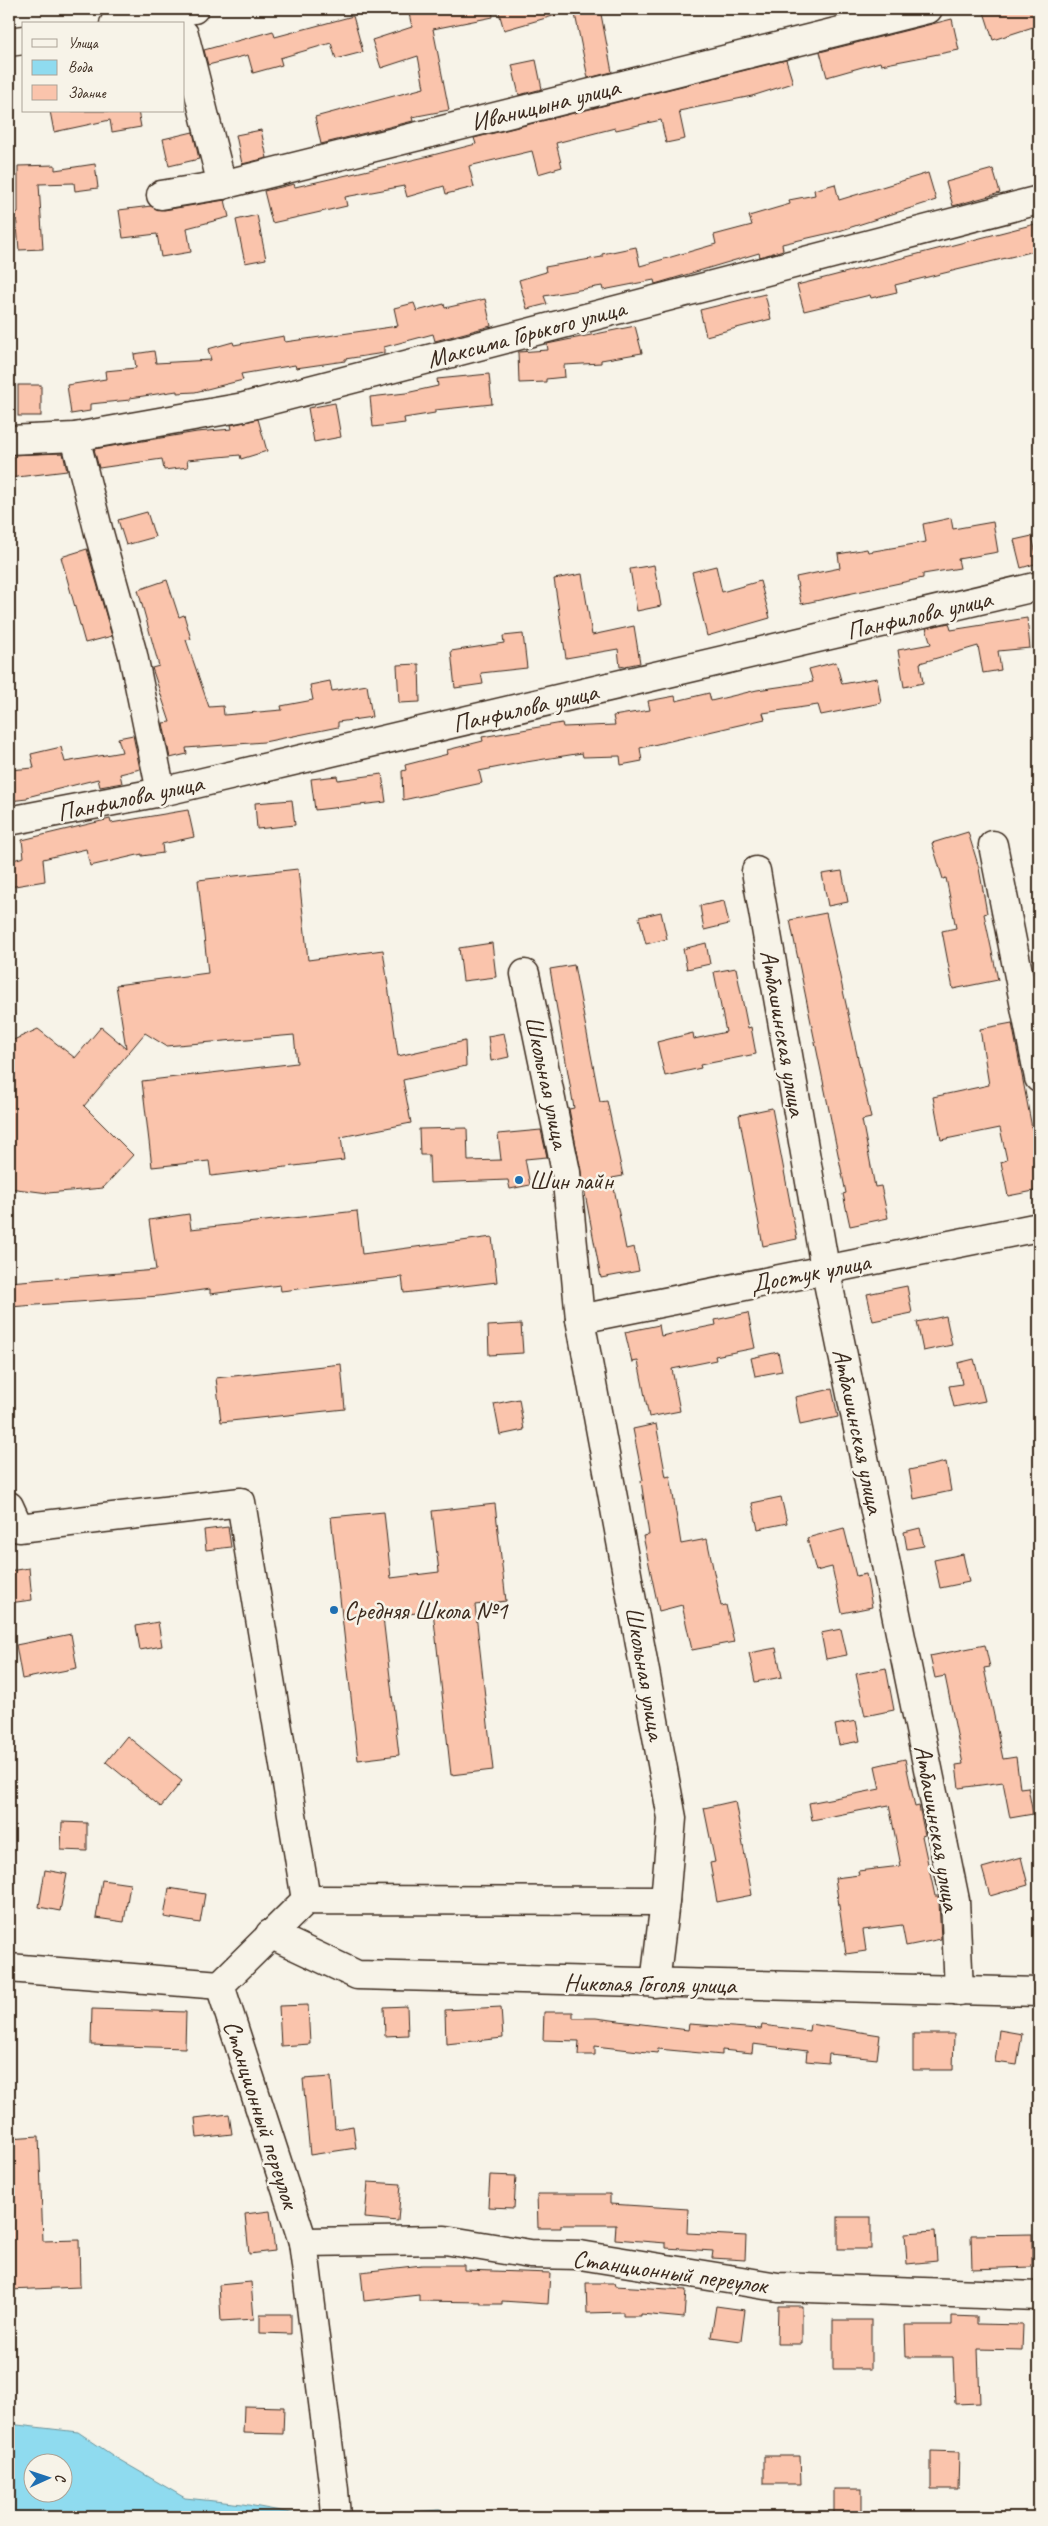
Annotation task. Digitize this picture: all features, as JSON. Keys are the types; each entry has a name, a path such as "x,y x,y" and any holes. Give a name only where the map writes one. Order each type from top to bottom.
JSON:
{"street":[{"name":"Иваницына улица","path":"161,195 222,185 928,9"},
{"path":"149,22 184,20"},
{"path":"185,24 222,185"},
{"path":"9,42 22,40"},
{"name":"Максима Горького улица","path":"9,440 75,437 244,407 1039,200"},
{"path":"75,437 99,534 133,654 161,792"},
{"name":"Панфилова улица","path":"9,821 161,792 1039,586"},
{"path":"993,845 1039,1078"},
{"name":"Атбашинская улица","path":"756,871 825,1268 955,1900 959,1991"},
{"name":"Школьная улица","path":"526,974 566,1172 580,1319 672,1818 665,1901 654,1983"},
{"name":"Достук улица","path":"580,1319 1039,1226"},
{"path":"9,1506 20,1528 241,1502 306,1900"},
{"path":"9,1968 220,1985 306,1900 665,1901"},
{"name":"Николая Гоголя улица","path":"270,1934 357,1975 1039,1992"},
{"name":"Станционный переулок","path":"220,1985 303,2242 336,2517"},
{"name":"Станционный переулок","path":"303,2242 446,2240 530,2254 580,2255 778,2287 1039,2296"}],"water":[{"path":"9,2424 78,2432 118,2459 185,2498 243,2504 312,2517 26,2517 9,2513"},
{"path":"439,2510 471,2517 391,2517 398,2513"}],"building":[{"path":"408,9 492,9 493,17 433,29 449,110 412,117 413,121 321,144 315,117 424,88 418,56 381,68 372,40 412,27"},
{"path":"498,9 560,9 560,14 504,30"},
{"path":"574,9 600,9 612,72 588,78"},
{"path":"983,9 1039,9 1039,25 993,40"},
{"path":"353,16 363,52 336,59 331,43 280,58 282,65 253,73 248,55 208,65 204,50 273,31 275,37"},
{"path":"952,19 959,50 881,65 880,62 827,77 820,52"},
{"path":"536,60 542,89 519,95 512,65"},
{"path":"786,60 793,83 752,96 679,111 685,139 666,143 661,120 616,130 615,128 556,143 562,167 538,174 532,151 469,166 474,187 446,194 444,186 407,197 404,186 345,197 347,206 272,223 264,191 294,184 295,187 425,157 476,144 474,138"},
{"path":"50,112 138,112 141,127 112,132 110,120 54,132"},
{"path":"261,130 267,158 242,164 236,135"},
{"path":"193,132 199,159 169,166 163,139"},
{"path":"95,164 98,188 75,191 74,183 39,184 43,249 19,250 16,213 18,212 18,166 55,165 55,170"},
{"path":"993,169 1000,193 953,206 946,182"},
{"path":"928,173 936,200 839,231 782,244 783,250 760,257 759,253 655,284 654,280 603,290 602,286 544,296 547,304 527,309 519,280 546,272 545,267 602,257 602,254 636,247 640,266 716,244 714,235 752,225 749,216 790,204 789,200 815,195 814,190 835,184 839,200"},
{"path":"225,200 229,217 187,228 191,252 161,257 157,234 123,238 119,210 151,206 164,210"},
{"path":"257,215 266,259 245,263 236,220"},
{"path":"1039,223 1039,250 895,285 897,292 871,298 870,295 804,311 797,285"},
{"path":"765,294 771,319 706,336 700,310"},
{"path":"485,299 491,326 435,341 433,334 384,347 384,353 345,359 345,361 296,368 295,365 241,374 243,380 195,392 177,393 177,391 130,398 130,400 90,404 90,411 71,414 67,385 106,379 105,371 136,368 134,354 154,351 156,363 211,360 208,349 233,342 234,345 284,336 285,342 398,326 394,308 414,303 417,311 444,304 445,308"},
{"path":"635,326 642,353 601,360 601,363 564,365 565,377 546,379 546,382 519,383 518,352 548,350 547,344"},
{"path":"489,374 492,404 435,410 435,413 404,418 405,423 373,427 370,397 406,393 438,386 437,379"},
{"path":"18,385 41,385 41,416 18,416"},
{"path":"335,403 341,437 314,442 308,408"},
{"path":"258,419 267,451 241,459 240,455 187,460 188,467 164,470 162,459 99,468 94,449 197,432 232,429 231,425"},
{"path":"63,453 67,471 9,478 9,455"},
{"path":"147,512 155,537 126,545 118,520"},
{"path":"951,518 953,529 993,522 998,552 958,559 960,568 923,574 923,578 801,604 796,577 840,568 838,554 867,549 868,552 926,542 923,524"},
{"path":"1032,536 1038,563 1021,568 1014,540"},
{"path":"87,549 112,636 85,643 61,557"},
{"path":"654,565 661,606 637,611 630,569"},
{"path":"716,566 722,592 760,581 770,618 707,636 692,572"},
{"path":"582,574 592,635 634,626 640,663 620,667 618,649 566,658 554,579"},
{"path":"167,580 179,617 184,615 191,639 186,640 209,707 223,706 224,715 282,710 281,706 313,700 310,685 330,681 332,691 367,685 372,717 338,722 338,727 264,742 186,748 187,754 170,758 163,723 170,722 152,668 159,666 138,590"},
{"path":"1027,618 1030,648 998,651 1001,670 983,673 978,646 920,663 923,683 904,687 898,650 931,644 926,628 949,623 951,630"},
{"path":"523,634 527,668 481,673 483,684 455,688 451,651 504,643 503,636"},
{"path":"836,662 842,684 877,678 881,703 821,715 818,705 763,713 765,719 640,748 642,761 621,765 620,756 583,757 582,753 520,763 479,771 482,783 403,800 402,771 406,770 405,765 448,754 447,750 483,741 482,737 562,723 563,727 615,725 613,716 650,710 648,701 675,696 676,701 709,693 711,701 757,690 813,682 809,669"},
{"path":"419,664 420,702 399,703 397,665"},
{"path":"133,735 140,769 120,774 122,783 100,787 98,779 27,797 27,799 9,801 9,770 34,768 31,754 61,747 65,762 122,752 118,738"},
{"path":"382,774 386,802 315,810 311,779 337,776 338,780"},
{"path":"292,800 295,825 257,829 255,803"},
{"path":"188,810 194,837 162,844 163,853 142,856 142,854 90,866 86,849 43,859 45,881 9,887 9,861 24,857 22,840 110,819 111,823"},
{"path":"968,832 979,868 987,913 984,914 998,980 953,989 942,931 956,928 946,878 943,879 932,843"},
{"path":"298,869 308,960 383,950 398,1056 465,1041 466,1066 403,1080 411,1123 341,1137 344,1160 211,1176 209,1161 152,1167 142,1081 297,1063 294,1035 166,1046 145,1033 84,1106 133,1155 103,1188 48,1193 9,1188 9,1042 38,1029 75,1058 101,1027 126,1048 116,985 208,973 198,880"},
{"path":"842,871 848,902 828,906 822,874"},
{"path":"724,901 729,924 704,930 700,906"},
{"path":"661,912 667,939 646,944 639,917"},
{"path":"826,913 871,1118 862,1120 875,1187 881,1186 888,1218 850,1226 843,1194 846,1193 790,920"},
{"path":"492,943 496,977 463,981 459,948"},
{"path":"706,943 710,964 687,969 683,949"},
{"path":"574,965 600,1102 607,1101 623,1176 612,1178 626,1249 634,1247 639,1271 601,1278 569,1109 574,1108 550,969"},
{"path":"736,968 748,1028 751,1027 756,1054 700,1065 701,1068 665,1076 657,1042 693,1033 694,1039 726,1032 714,972"},
{"path":"1012,1023 1037,1154 1039,1154 1039,1190 1008,1196 1001,1162 1007,1160 1000,1128 941,1140 933,1097 989,1085 980,1029"},
{"path":"504,1033 509,1057 491,1061 488,1036"},
{"path":"772,1108 797,1239 763,1246 739,1115"},
{"path":"467,1128 468,1161 501,1160 498,1134 541,1130 547,1157 525,1159 530,1185 510,1189 508,1180 430,1183 429,1155 420,1155 419,1129"},
{"path":"357,1211 362,1254 492,1237 497,1282 404,1293 402,1277 281,1291 280,1285 210,1294 210,1289 159,1296 9,1307 9,1282 156,1270 149,1220 189,1214 191,1229"},
{"path":"907,1286 912,1313 873,1321 867,1294"},
{"path":"748,1313 755,1348 715,1356 716,1360 672,1369 680,1411 649,1417 638,1361 632,1362 625,1332 659,1325 661,1336 716,1325 715,1320"},
{"path":"946,1316 952,1345 923,1351 917,1322"},
{"path":"521,1324 523,1353 489,1355 488,1326"},
{"path":"778,1352 782,1371 755,1376 751,1358"},
{"path":"974,1359 985,1401 954,1407 949,1386 962,1384 958,1363"},
{"path":"341,1364 345,1409 221,1422 216,1378"},
{"path":"832,1389 838,1417 800,1425 795,1397"},
{"path":"519,1399 524,1430 500,1435 494,1404"},
{"path":"656,1424 666,1477 670,1476 681,1544 707,1539 721,1606 726,1605 734,1642 692,1650 682,1605 659,1611 643,1536 649,1535 641,1481 643,1480 633,1429"},
{"path":"946,1462 951,1491 914,1499 909,1470"},
{"path":"781,1497 787,1523 758,1529 752,1503"},
{"path":"495,1504 506,1601 475,1605 493,1770 451,1775 433,1611 383,1617 399,1755 358,1760 331,1517 384,1512 391,1578 439,1572 432,1511"},
{"path":"228,1527 231,1547 206,1550 204,1530"},
{"path":"844,1528 856,1576 866,1574 872,1607 842,1613 832,1567 816,1571 807,1538"},
{"path":"920,1528 924,1546 907,1549 904,1532"},
{"path":"963,1554 969,1582 940,1588 934,1560"},
{"path":"29,1568 32,1600 9,1603 9,1571"},
{"path":"158,1622 162,1646 140,1650 136,1626"},
{"path":"841,1629 847,1655 826,1659 821,1633"},
{"path":"71,1634 77,1668 22,1679 16,1645"},
{"path":"985,1645 990,1667 984,1668 1003,1759 1016,1757 1020,1788 1028,1787 1033,1814 1010,1818 1003,1782 959,1788 956,1765 963,1764 945,1676 935,1678 930,1656"},
{"path":"776,1648 782,1677 755,1682 749,1653"},
{"path":"886,1668 894,1710 865,1716 856,1674"},
{"path":"856,1721 860,1741 839,1745 835,1725"},
{"path":"127,1736 182,1781 161,1807 106,1762"},
{"path":"905,1759 915,1807 919,1806 925,1835 922,1836 935,1896 938,1896 941,1939 906,1946 902,1925 863,1930 866,1951 846,1954 835,1878 859,1875 858,1871 901,1866 889,1805 812,1820 809,1803 880,1789 875,1766"},
{"path":"735,1801 752,1895 717,1902 710,1863 715,1862 704,1808"},
{"path":"62,1822 87,1823 87,1851 61,1850"},
{"path":"1021,1857 1028,1885 990,1896 982,1868"},
{"path":"45,1870 67,1874 60,1911 39,1907"},
{"path":"102,1880 130,1884 124,1922 96,1918"},
{"path":"169,1888 205,1894 200,1923 164,1917"},
{"path":"308,2005 310,2044 281,2046 279,2006"},
{"path":"407,2006 408,2035 385,2036 384,2007"},
{"path":"501,2007 503,2038 446,2044 445,2010"},
{"path":"92,2009 186,2012 185,2048 91,2045"},
{"path":"544,2012 573,2012 573,2018 596,2018 688,2030 689,2024 761,2029 762,2025 809,2031 810,2024 880,2035 877,2059 829,2054 828,2063 806,2061 807,2051 753,2044 752,2053 722,2050 722,2055 658,2049 657,2053 595,2046 595,2055 578,2055 579,2041 543,2040"},
{"path":"999,2030 1022,2034 1017,2065 995,2062"},
{"path":"913,2034 954,2034 953,2070 913,2070"},
{"path":"331,2077 335,2129 353,2126 356,2148 310,2155 303,2079"},
{"path":"229,2114 232,2134 197,2138 195,2118"},
{"path":"39,2136 43,2241 79,2240 80,2287 9,2290 9,2138"},
{"path":"490,2175 516,2176 514,2208 488,2207"},
{"path":"368,2182 401,2184 398,2221 365,2218"},
{"path":"537,2194 610,2194 610,2204 688,2209 687,2233 746,2236 745,2260 712,2258 713,2251 666,2248 666,2243 615,2239 616,2225 561,2225 561,2228 538,2228"},
{"path":"270,2211 275,2251 249,2254 245,2214"},
{"path":"838,2217 871,2217 871,2249 838,2249"},
{"path":"935,2231 937,2261 907,2264 905,2233"},
{"path":"1032,2234 1032,2267 972,2269 971,2235"},
{"path":"422,2265 464,2265 464,2270 550,2273 548,2304 502,2301 502,2304 481,2304 481,2302 419,2301 419,2295 364,2301 361,2272"},
{"path":"251,2282 254,2319 221,2321 219,2285"},
{"path":"586,2283 614,2283 615,2286 686,2290 684,2318 641,2314 641,2316 623,2316 623,2312 587,2313"},
{"path":"716,2306 745,2310 741,2341 711,2337"},
{"path":"778,2306 802,2306 802,2344 777,2344"},
{"path":"260,2314 291,2314 291,2334 260,2333"},
{"path":"952,2316 977,2317 977,2324 1023,2325 1022,2350 978,2349 980,2403 955,2404 953,2357 906,2357 905,2325 952,2325"},
{"path":"833,2320 871,2320 871,2369 833,2369"},
{"path":"244,2406 284,2407 283,2434 243,2433"},
{"path":"931,2451 959,2452 958,2489 931,2489"},
{"path":"764,2456 800,2456 801,2484 764,2484"},
{"path":"834,2489 862,2489 862,2514 834,2514"}],"place":[{"name":"Шин лайн","path":"519,1180"},
{"name":"Средняя Школа №1","path":"334,1610"}]}
